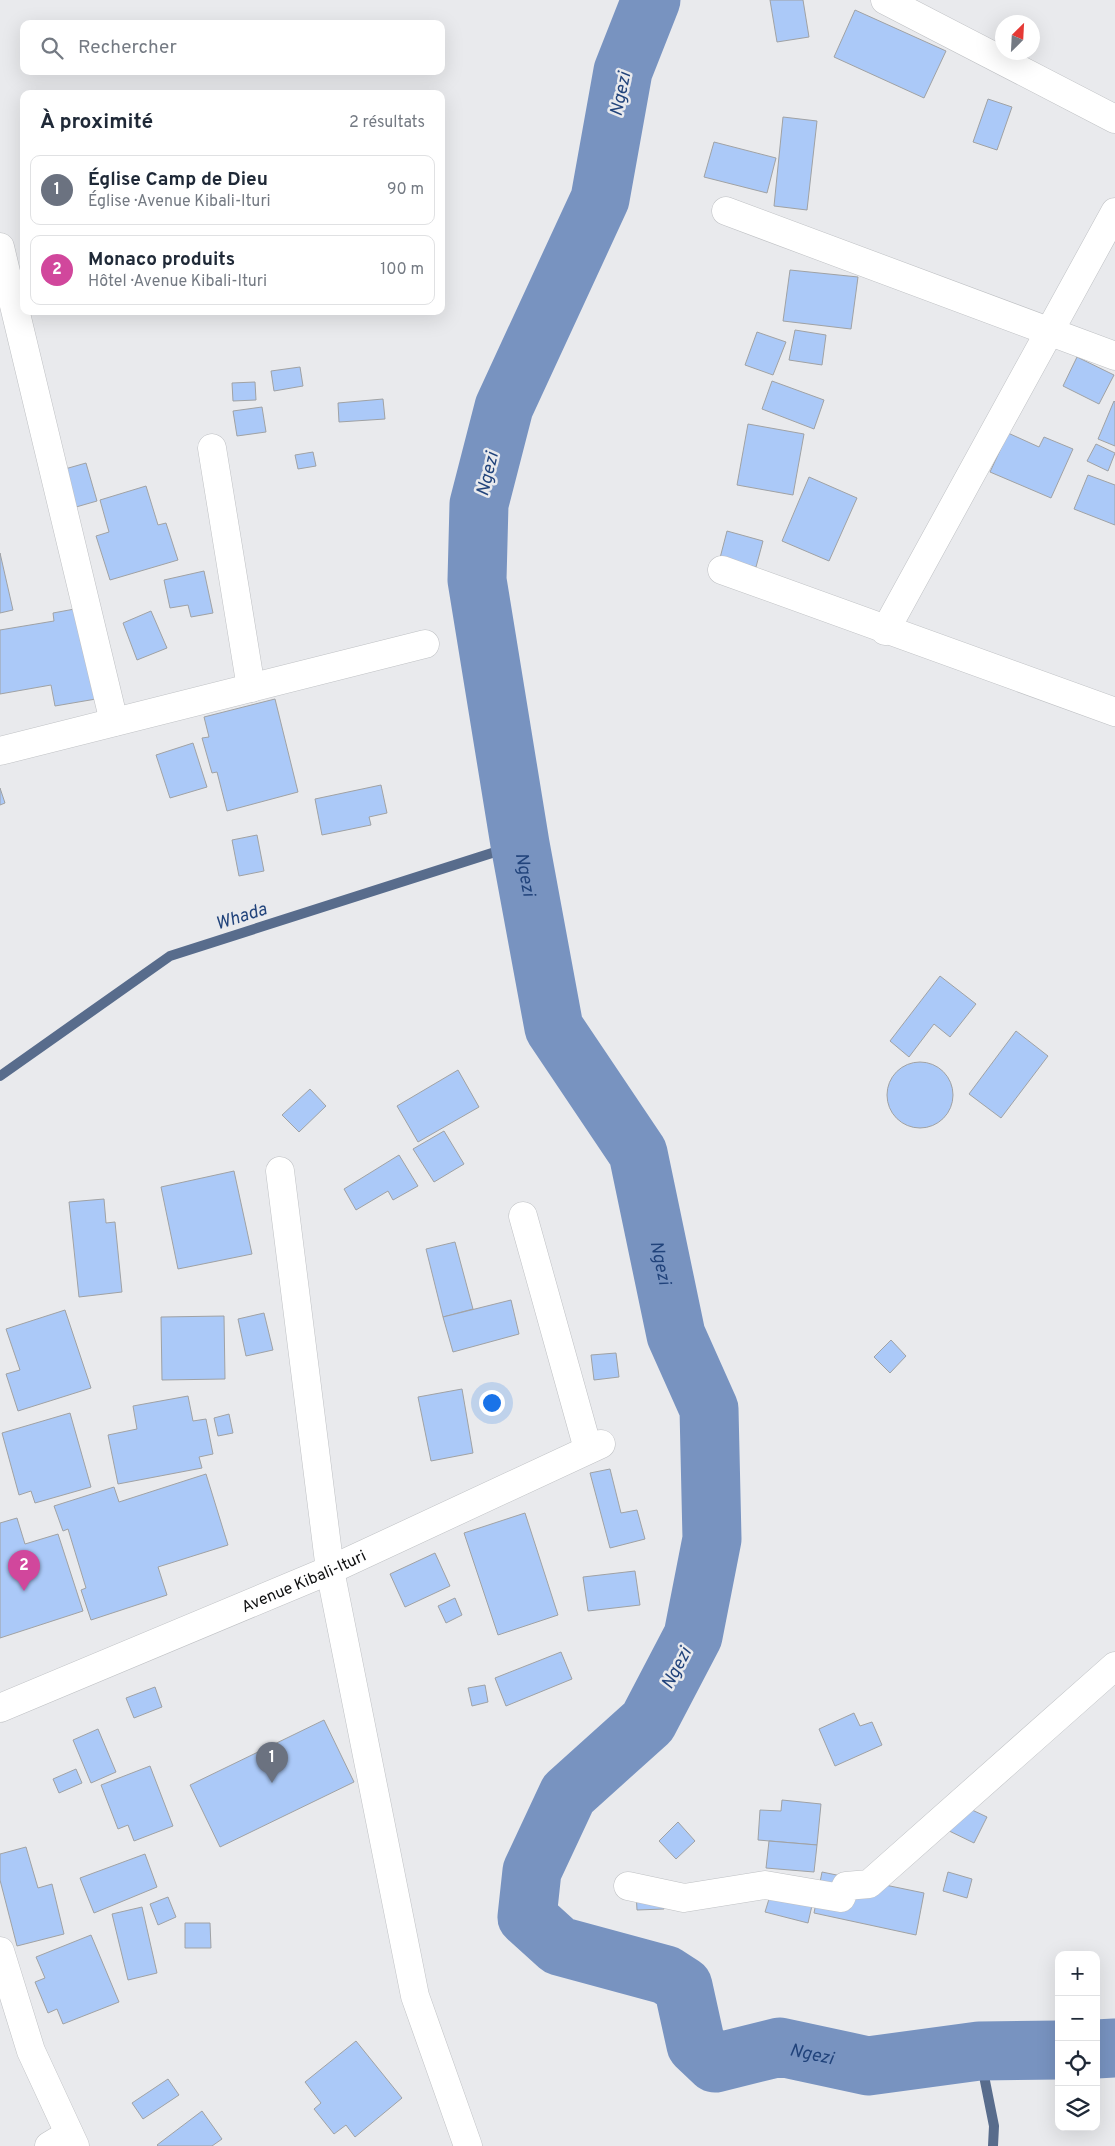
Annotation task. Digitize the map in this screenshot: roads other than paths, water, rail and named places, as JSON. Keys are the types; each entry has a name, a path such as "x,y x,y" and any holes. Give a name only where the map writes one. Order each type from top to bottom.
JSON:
{"street":[{"path":"885,0 1115,120"},
{"path":"726,211 1115,356"},
{"path":"885,630 1115,212"},
{"path":"0,247 114,722"},
{"path":"212,448 251,688"},
{"path":"722,570 1115,712"},
{"path":"0,751 425,644"},
{"path":"280,1171 330,1570 416,1996 468,2146"},
{"name":"Avenue Kibali-Ituri","path":"0,1708 330,1570 594,1446 523,1216"},
{"path":"628,1886 684,1898 765,1885 841,1898 846,1886 869,1884 1115,1666"},
{"path":"0,1951 31,2051 64,2142"}],"waterway":[{"name":"Ngezi","path":"651,0 623,71 600,199 504,407 479,504 477,580 520,844 554,1028 638,1153 676,1335 709,1409 712,1539 693,1636 648,1722 568,1794 532,1871 527,1917 559,1946 666,1975 683,1986 696,2045 715,2063 780,2047 868,2066 979,2051 1055,2050"},
{"name":"Whada","path":"0,1076 170,956 520,844"},
{"name":"Ngezi","path":"1100,2049 1115,2048"},
{"path":"979,2051 994,2126 993,2146"}],"place":[{"name":"Monaco produits","path":"24,1591"},
{"name":"Église Camp de Dieu","path":"272,1783"}]}
